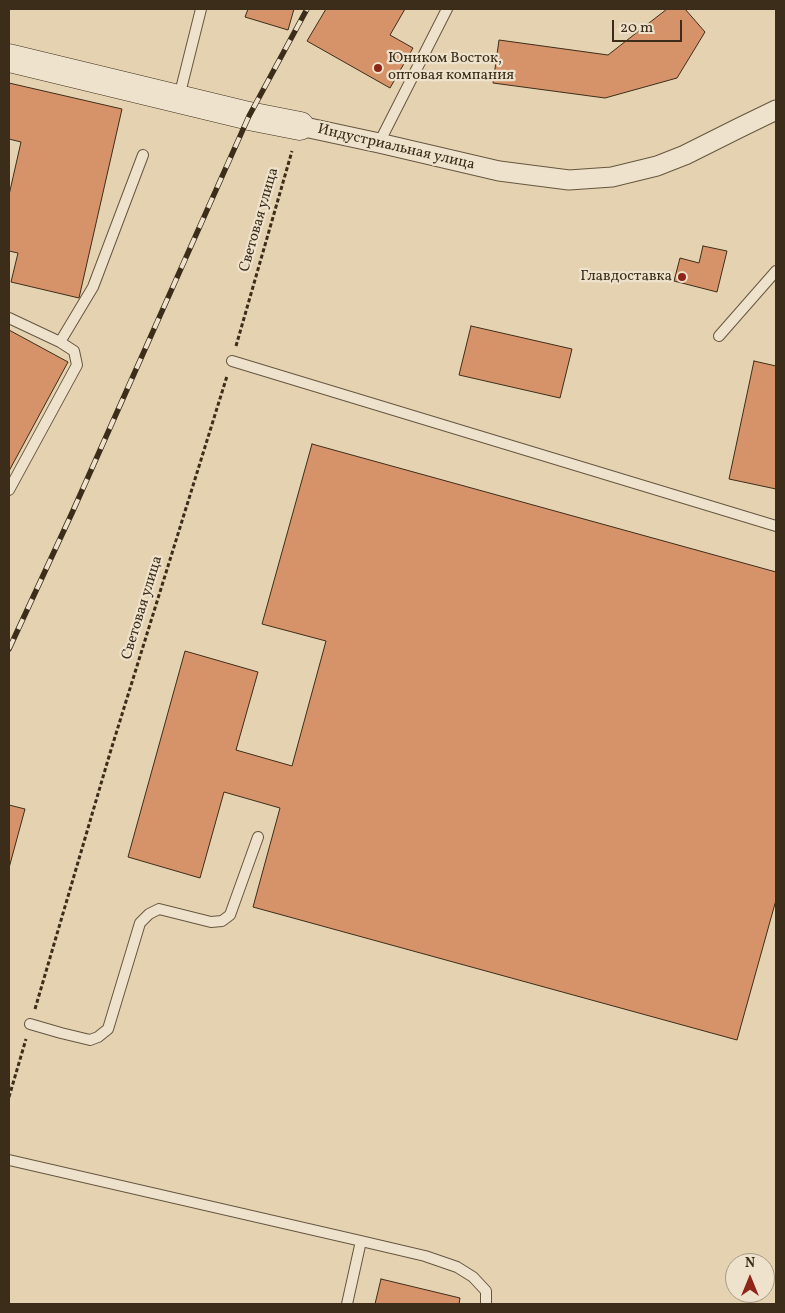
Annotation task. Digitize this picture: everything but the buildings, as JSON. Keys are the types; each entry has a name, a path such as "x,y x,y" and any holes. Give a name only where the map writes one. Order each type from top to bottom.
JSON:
{"street":[{"name":"Индустриальная улица","path":"9,58 249,116 379,143 499,171 569,180 612,177 657,166 686,155 776,110"}],"lane":[{"path":"179,98 202,9"},
{"path":"379,143 447,9"},
{"path":"60,342 94,287 143,155"},
{"path":"719,336 776,271"},
{"path":"9,318 60,342 74,351 77,365 9,490"},
{"path":"232,360 776,526"},
{"path":"30,1024 90,1040 98,1037 108,1029 140,923 149,914 159,909 211,922 222,920 230,915 258,836"},
{"path":"9,1160 425,1256 457,1267 473,1277 486,1290 486,1304"},
{"path":"347,1304 361,1241"}],"path":[{"name":"Световая улица","path":"9,1097 110,753 232,360 300,126"}],"railway":[{"path":"9,649 72,513 249,116 307,9"}],"place":[{"name":"Юником Восток, оптовая компания","path":"378,68"},
{"name":"Главдоставка","path":"682,277"}]}
